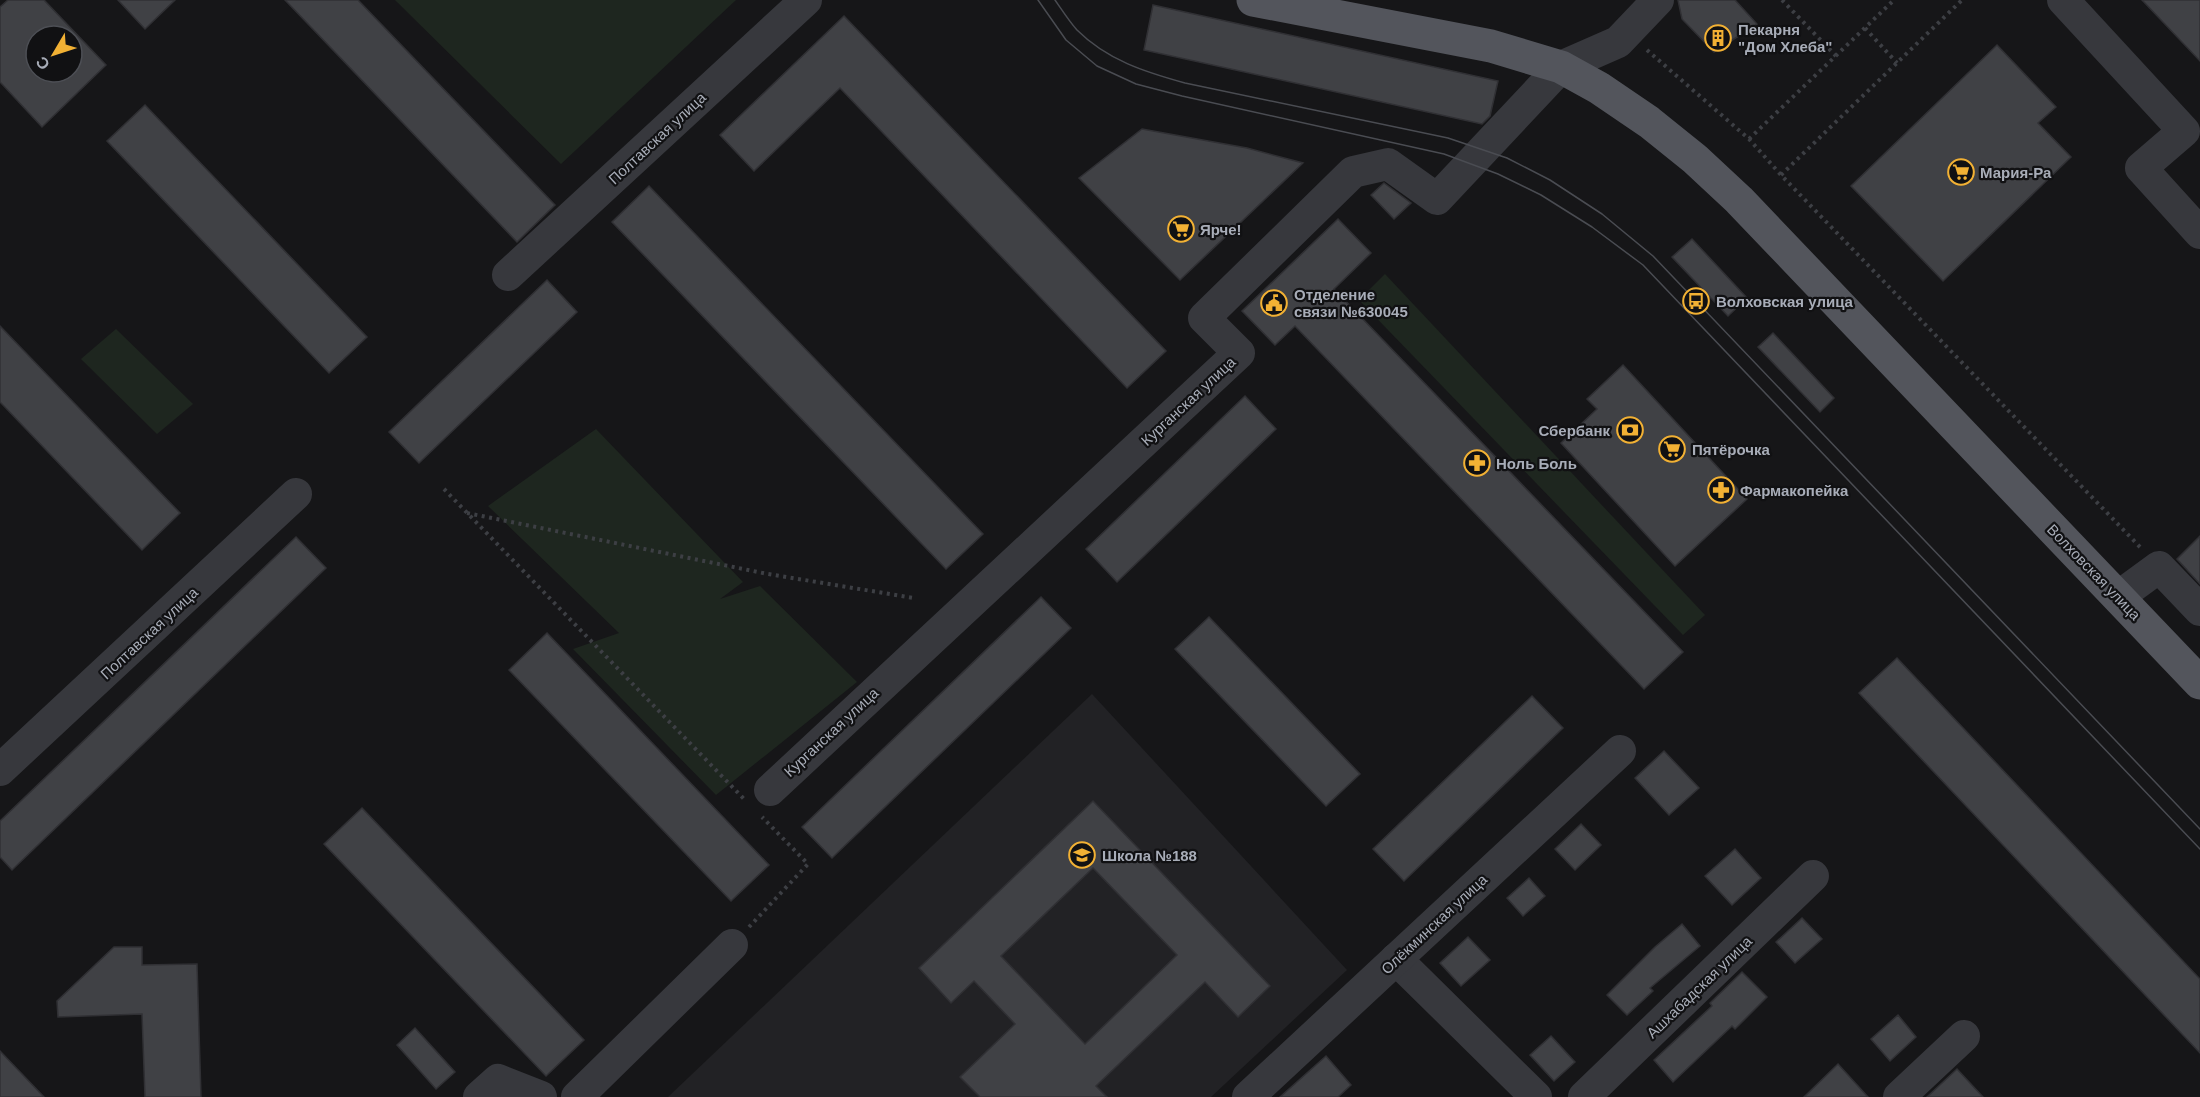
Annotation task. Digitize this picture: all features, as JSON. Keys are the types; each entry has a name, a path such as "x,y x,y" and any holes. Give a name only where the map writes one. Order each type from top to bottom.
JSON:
{"main road":[{"name":"Волховская улица","path":"1253,0 1491,46 1561,67 1599,88 1649,122 1695,159 1739,200 2200,683"}],"street":[{"name":"Полтавская улица","path":"508,275 807,0"},
{"path":"1561,67 1618,42 1658,0"},
{"path":"2064,0 2184,131 2141,168 2200,233"},
{"name":"Курганская улица","path":"759,802 1239,353 1204,318 1353,172 1388,164 1437,199 1561,67"},
{"name":"Полтавская улица","path":"0,770 296,494"},
{"path":"2118,597 2159,567 2200,610"},
{"name":"Олёкминская улица","path":"1248,1097 1620,751"},
{"name":"Ашхабадская улица","path":"1584,1097 1813,876"},
{"path":"577,1097 732,945"},
{"path":"1396,959 1536,1097"},
{"path":"1899,1097 1964,1036"},
{"path":"479,1097 498,1080 541,1097"}],"path":[{"path":"1782,0 1836,56"},
{"path":"1749,139 1894,0"},
{"path":"1781,175 1962,0"},
{"path":"1864,28 1897,63"},
{"path":"1618,42 1646,48 1749,139 2159,567"},
{"path":"444,489 759,802 808,864 732,945"},
{"path":"466,513 768,574 914,598"}],"shaded area":[{"path":"395,0 736,0 561,164"},
{"path":"1385,274 1705,615 1683,635 1359,300"},
{"path":"116,329 193,404 157,434 81,359"},
{"path":"596,429 743,582 720,599 760,586 857,682 716,795 573,649 619,633 488,506"},
{"name":"Школа №188","path":"1092,694 1347,970 1211,1097 668,1097"}],"building":[{"path":"8,0 44,0 67,24 24,24 24,84 84,84 84,42 106,65 42,127 0,82 0,7"},
{"path":"118,0 175,0 145,29"},
{"path":"285,0 358,0 555,205 517,242"},
{"name":"Пекарня \"Дом Хлеба\"","path":"1678,0 1735,0 1757,24 1714,52 1682,19"},
{"path":"2142,0 2200,0 2200,61"},
{"path":"1153,5 1498,81 1490,116 1482,124 1144,50"},
{"path":"844,16 1166,351 1127,388 840,88 754,171 720,135"},
{"name":"Мария-Ра","path":"1997,45 2056,107 2038,123 2071,157 1943,281 1851,186"},
{"path":"145,105 367,337 329,373 107,141"},
{"name":"Ярче!","path":"1142,129 1247,148 1303,163 1180,280 1079,178"},
{"path":"1384,183 1411,203 1394,219 1371,195"},
{"path":"649,186 983,534 946,569 612,222"},
{"path":"1338,219 1371,253 1334,289 1683,652 1644,689 1295,326 1275,345 1242,311"},
{"path":"1692,239 1747,298 1728,316 1672,257"},
{"path":"547,280 577,312 419,463 389,432"},
{"path":"0,326 180,513 142,550 0,402"},
{"path":"1773,333 1834,398 1820,412 1758,347"},
{"path":"1623,365 1747,499 1675,566 1561,443 1597,409 1587,399"},
{"path":"1245,396 1276,429 1117,582 1086,549"},
{"path":"2200,536 2200,584 2177,559"},
{"path":"296,537 326,568 12,870 0,857 0,821"},
{"path":"1041,597 1071,628 832,858 802,827"},
{"path":"1209,617 1360,774 1326,806 1175,649"},
{"path":"547,633 769,865 731,901 509,670"},
{"path":"1897,658 2200,979 2200,1053 1859,693"},
{"path":"1532,696 1563,728 1404,881 1373,849"},
{"path":"1664,751 1699,788 1669,815 1635,778"},
{"path":"1093,801 1270,986 1238,1017 1205,982 1096,1086 1107,1097 980,1097 960,1077 1015,1024 974,981 951,1003 919,968","holes":["1093,868 1177,955 1085,1044 1001,956"]},
{"path":"362,808 584,1040 546,1076 324,844"},
{"path":"1581,824 1601,845 1575,870 1555,849"},
{"path":"1735,849 1761,878 1732,905 1705,876"},
{"path":"1529,878 1545,896 1523,916 1507,898"},
{"path":"1802,918 1822,939 1795,963 1776,942"},
{"path":"1682,924 1700,946 1650,988 1653,991 1627,1015 1607,995 1655,947"},
{"path":"1468,937 1490,960 1461,986 1440,963"},
{"path":"114,947 142,947 142,965 197,964 201,1097 145,1097 142,1014 58,1017 57,1001"},
{"path":"1742,972 1767,997 1735,1029 1732,1026 1673,1082 1654,1060 1712,1006 1710,1003"},
{"path":"1898,1015 1916,1037 1890,1061 1871,1039"},
{"path":"415,1028 455,1072 436,1089 397,1045"},
{"path":"1551,1036 1575,1062 1554,1081 1530,1055"},
{"path":"0,1051 44,1097 0,1097"},
{"path":"1326,1056 1351,1085 1338,1097 1280,1097"},
{"path":"1838,1064 1868,1097 1804,1097"},
{"path":"1957,1069 1983,1097 1927,1097"}],"tram line":[{"path":"1038,0 1066,40 1097,66 1136,84 1444,154 1498,174 1541,195 1592,227 1643,265 2200,849"},
{"path":"1055,0 1077,30 1101,49 1127,64 1185,83 1448,138 1507,158 1550,180 1602,214 1653,256 2200,829"}],"place":[{"name":"Пекарня \"Дом Хлеба\"","path":"1718,38"},
{"name":"Мария-Ра","path":"1961,172"},
{"name":"Ярче!","path":"1181,229"},
{"name":"Волховская улица","path":"1696,301"},
{"name":"Отделение связи №630045","path":"1274,303"},
{"name":"Сбербанк","path":"1630,430"},
{"name":"Пятёрочка","path":"1672,449"},
{"name":"Ноль Боль","path":"1477,463"},
{"name":"Фармакопейка","path":"1721,490"},
{"name":"Школа №188","path":"1082,855"}]}
